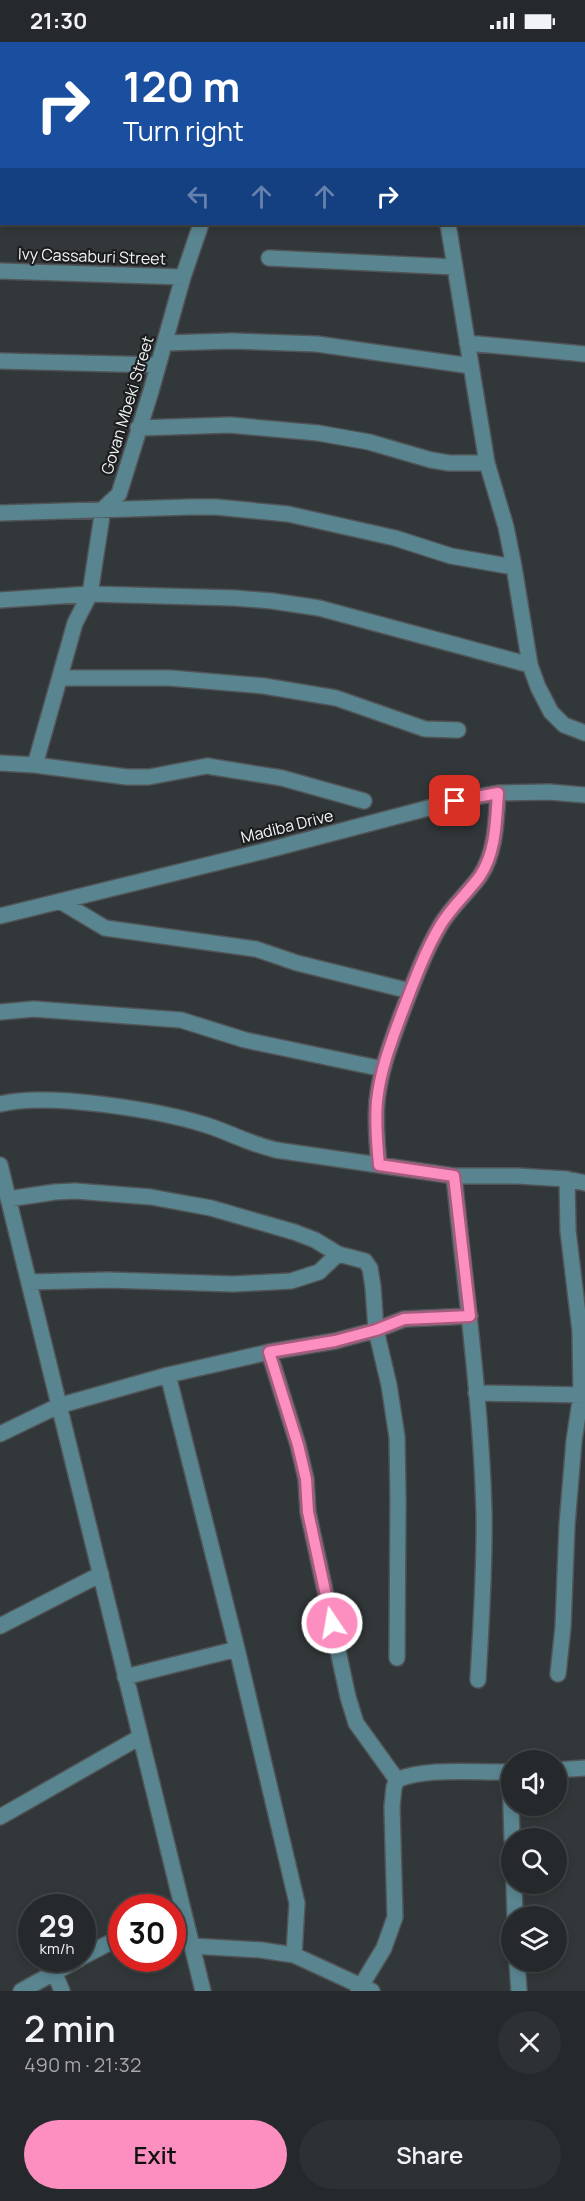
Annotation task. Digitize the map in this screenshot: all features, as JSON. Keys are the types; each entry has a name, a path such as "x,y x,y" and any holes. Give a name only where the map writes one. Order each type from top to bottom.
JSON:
{"street":[{"name":"Govan Mbeki Street","path":"103,509 119,494 201,225"},
{"path":"448,225 487,463 506,527 530,665 551,712 564,725 585,733"},
{"path":"269,258 455,267"},
{"name":"Ivy Cassaburi Street","path":"0,271 183,277"},
{"path":"165,343 232,341 298,343 471,366"},
{"path":"467,343 585,354"},
{"path":"0,360 158,365"},
{"path":"138,428 230,425 318,433 369,442 431,460 450,463 487,463"},
{"path":"0,513 216,507 288,514 395,538 451,556 514,567"},
{"path":"35,765 75,623 90,594 103,509"},
{"path":"0,600 90,594 235,598 295,604 319,608 530,665"},
{"path":"60,678 170,678 264,686 336,698 425,729 458,730"},
{"path":"0,763 35,765 127,777 149,777 207,766 282,778 364,801"},
{"name":"Madiba Drive","path":"0,916 455,801 498,793 549,792 585,795"},
{"path":"379,1165 377,1100 383,1069 410,991 433,939 448,911 480,876 489,860 494,841 498,793"},
{"path":"60,901 105,928 256,949 297,963 410,991"},
{"path":"0,1012 34,1009 182,1020 245,1040 383,1069"},
{"path":"0,1104 14,1100 85,1103 158,1113 207,1125 247,1142 276,1150 454,1176 517,1176 567,1179 585,1183"},
{"path":"0,1165 140,1737 173,1894"},
{"path":"454,1176 470,1316 484,1512 483,1593 478,1680"},
{"path":"558,1674 563,1627 567,1525 573,1453 583,1395 580,1331 568,1231 567,1179"},
{"path":"8,1198 75,1191 151,1197 211,1208 294,1232 315,1240 338,1254 364,1261 370,1268 374,1287 376,1330 389,1385 397,1437 397,1658"},
{"path":"0,1234 13,1225"},
{"path":"29,1282 108,1280 234,1284 291,1281 320,1272 338,1254"},
{"path":"0,1434 58,1406 168,1375 269,1352 335,1341 376,1330 404,1319 470,1316"},
{"path":"269,1352 298,1445 306,1479 308,1512 348,1697 356,1723 397,1780"},
{"path":"168,1375 237,1649 297,1903 294,1955"},
{"path":"476,1393 583,1395"},
{"path":"0,1626 101,1574"},
{"path":"125,1677 237,1649"},
{"path":"0,1817 140,1737"},
{"path":"567,1769 585,1768"},
{"path":"192,1946 261,1950 294,1955 364,1989 384,1948 395,1917 392,1808 397,1780 413,1774 501,1772"},
{"path":"186,1936 192,1946 203,1991"},
{"path":"21,1991 54,1972 62,1991"},
{"path":"518,1972 519,1991"}],"route":[{"path":"332,1623 308,1512 306,1479 298,1445 269,1352 335,1341 376,1330 404,1319 470,1316 454,1176 379,1165 376,1125 377,1100 383,1069 410,991 448,911 480,876 489,860 494,841 498,793 455,801"}]}
